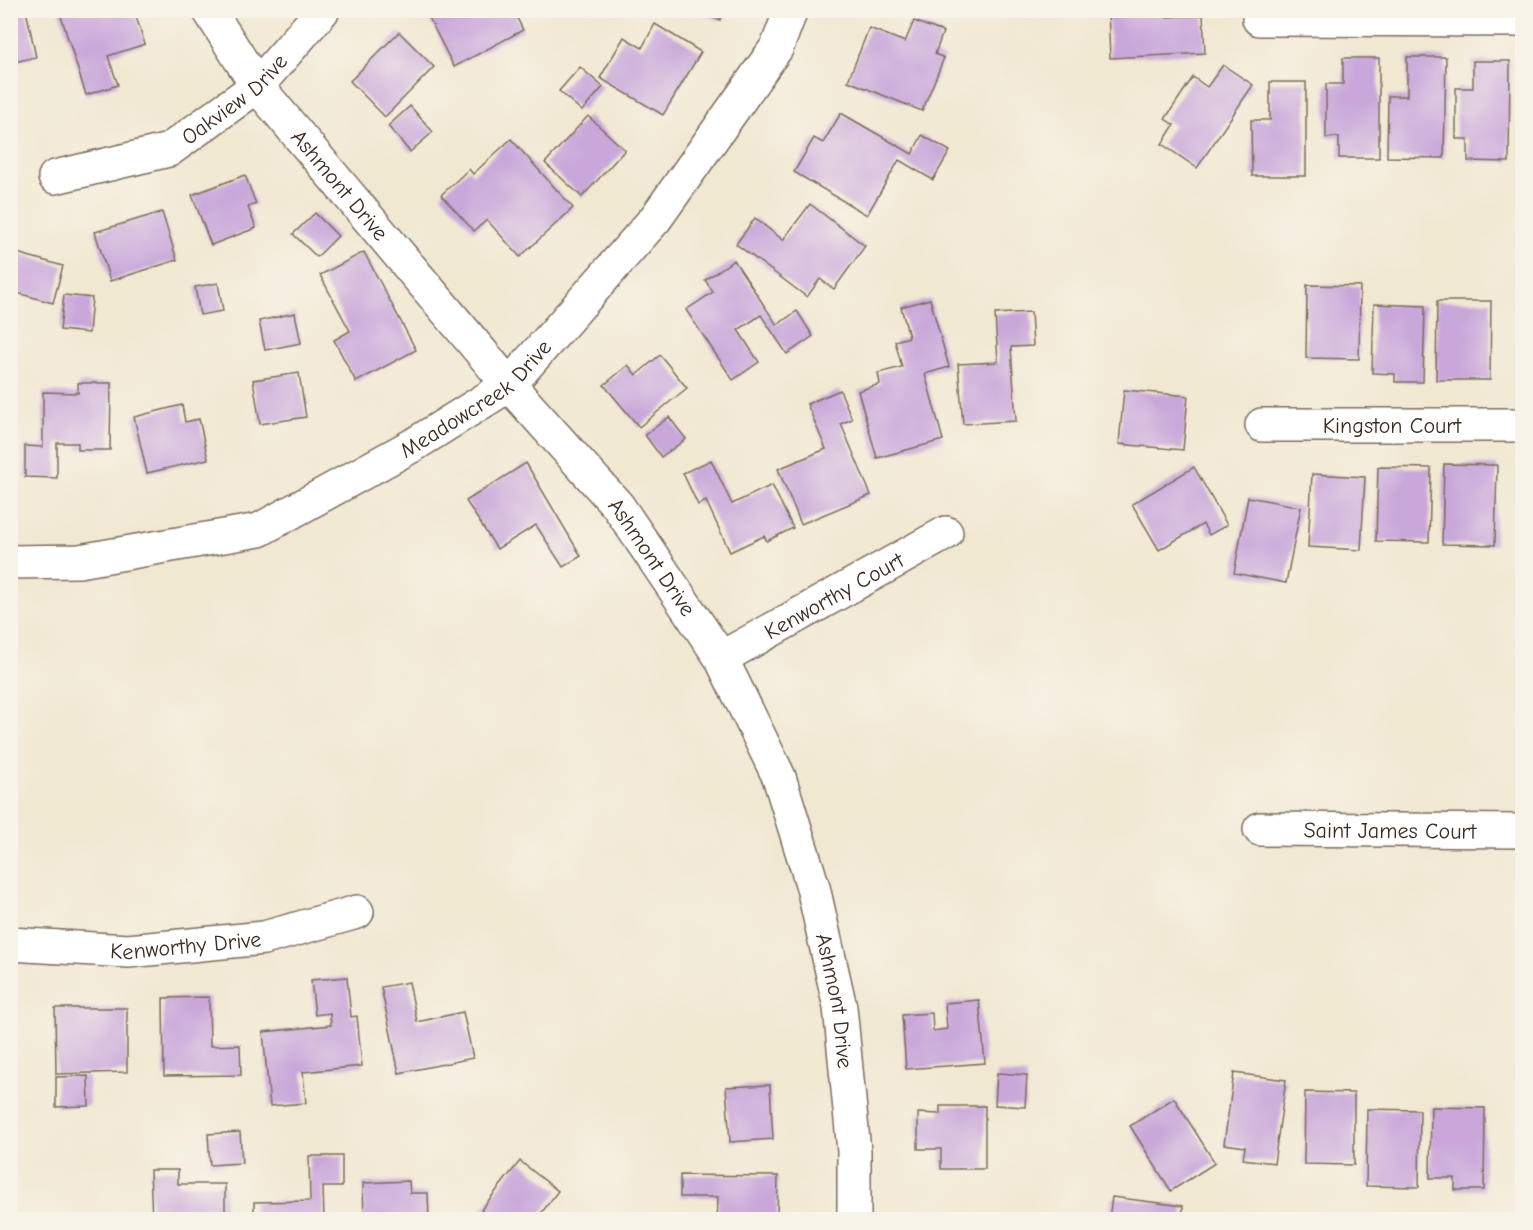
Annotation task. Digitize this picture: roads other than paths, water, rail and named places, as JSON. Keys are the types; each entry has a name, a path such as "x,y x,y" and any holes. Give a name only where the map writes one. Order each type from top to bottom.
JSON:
{"street":[{"name":"Ashmont Drive","path":"209,10 257,86 509,385 618,506 721,658 779,777 813,887 840,1007 854,1151 854,1220"},
{"name":"Oakview Drive","path":"55,177 169,150 257,86 323,10"},
{"name":"Meadowcreek Drive","path":"10,562 79,561 259,530 414,444 509,385 657,218 777,47 791,10"},
{"path":"1259,19 1522,20"},
{"name":"Kingston Court","path":"1262,425 1522,425"},
{"name":"Kenworthy Court","path":"721,658 946,533"},
{"name":"Saint James Court","path":"1260,829 1522,831"},
{"name":"Kenworthy Drive","path":"10,944 128,951 264,938 357,912"}]}
